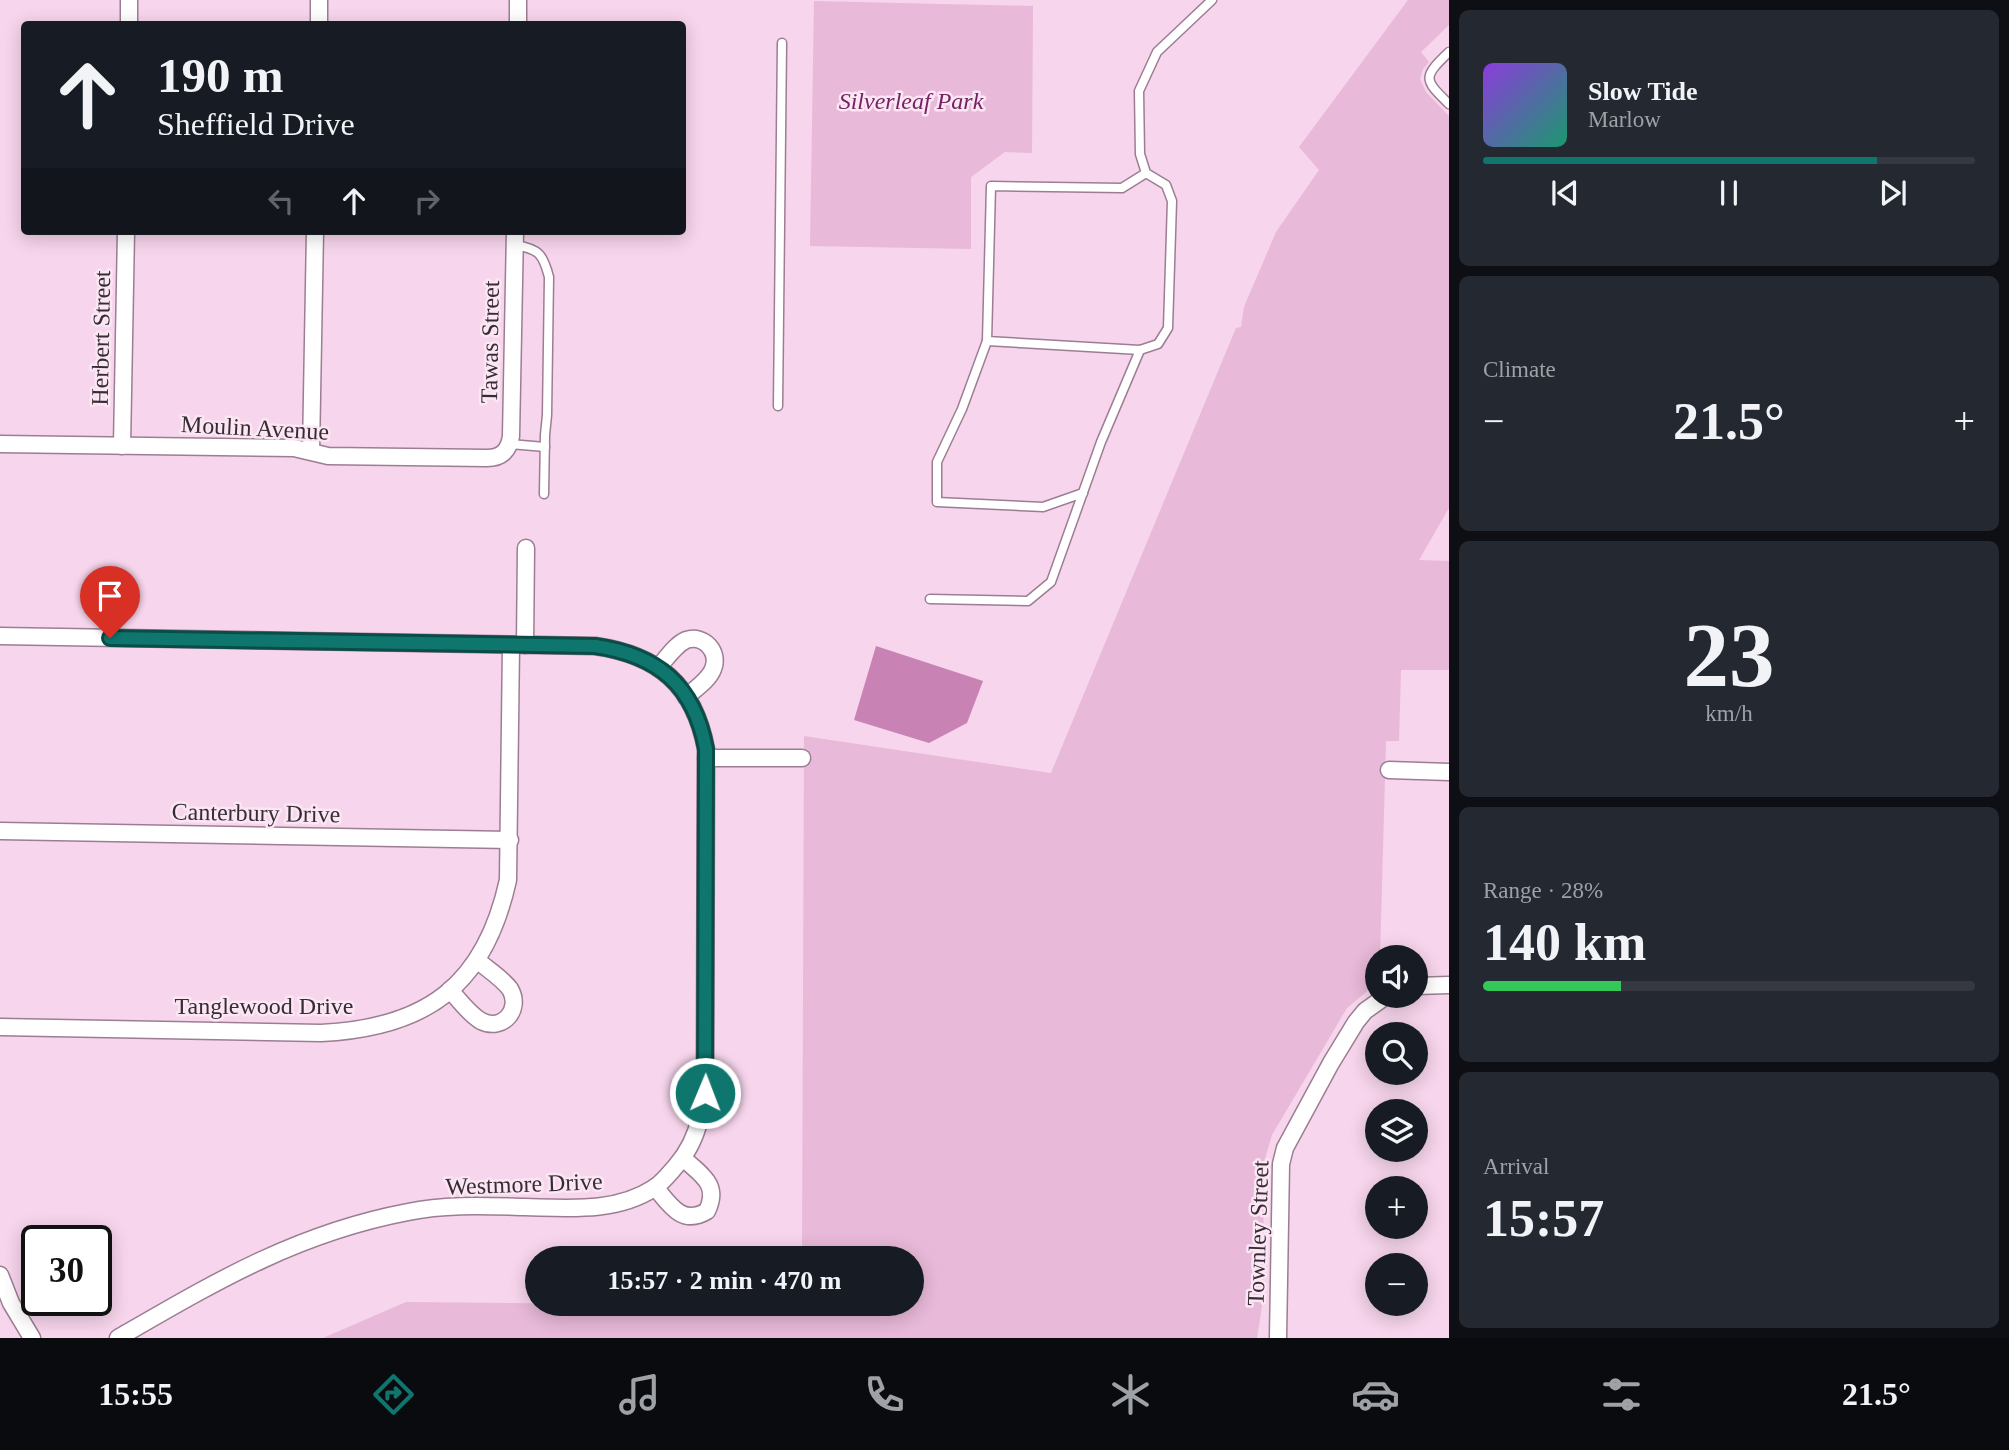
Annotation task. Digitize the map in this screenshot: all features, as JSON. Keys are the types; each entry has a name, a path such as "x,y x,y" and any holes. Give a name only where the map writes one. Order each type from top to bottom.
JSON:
{"street":[{"path":"129,0 129,21"},
{"path":"319,0 319,21"},
{"path":"518,0 518,21"},
{"name":"Herbert Street","path":"122,446 126,235"},
{"path":"311,451 315,235"},
{"name":"Tawas Street","path":"508,448 515,238"},
{"name":"Moulin Avenue","path":"0,443 283,448 328,456 486,458 494,458 508,448"},
{"path":"518,645 526,548"},
{"path":"0,636 595,646 620,650 649,661 686,697 712,673 715,658 710,646 702,641 687,640 658,668"},
{"name":"Tanglewood Drive","path":"0,1027 347,1031 372,1028 402,1018 450,990 477,960 493,932 508,880 518,645"},
{"name":"Westmore Drive","path":"118,1338 234,1272 276,1252 347,1226 412,1211 450,1207 600,1207 636,1198 655,1187 683,1158 699,1127 705,1093 706,758 702,732 686,697"},
{"path":"706,758 802,758"},
{"path":"1389,771 1449,772"},
{"name":"Canterbury Drive","path":"0,831 510,840"},
{"path":"450,990 485,1023 498,1023 509,1017 514,1003 510,989 477,960"},
{"path":"1428,986 1449,985"},
{"name":"Townley Street","path":"1278,1338 1281,1164 1285,1148 1356,1022 1369,1008"},
{"path":"655,1187 676,1212 688,1217 707,1211 712,1194 710,1187 683,1158"},
{"path":"0,1275 11,1303 32,1338"}],"lane":[{"path":"987,341 1140,350 1158,344 1168,328 1172,201 1166,185 1146,173 1140,154 1139,92 1157,52 1212,0"},
{"path":"778,406 782,43"},
{"path":"1449,52 1429,73 1432,87 1449,104"},
{"path":"1083,493 1043,507 937,502 937,462 962,409 987,341 991,186 1122,188 1146,173"},
{"path":"515,238 540,254 545,261 549,277 548,415 544,494"},
{"path":"930,599 1028,601 1051,582 1101,442 1140,350"},
{"path":"508,448 545,447"}],"green space":[{"path":"1408,0 1449,0 1449,25 1421,52 1429,62 1420,79 1426,92 1449,116 1449,508 1419,560 1449,561 1449,670 1401,670 1399,741 1386,741 1380,945 1365,945 1365,993 1347,1008 1272,1135 1264,1162 1263,1300 1257,1338 323,1338 406,1302 525,1303 525,1316 924,1316 924,1246 802,1246 804,736 1051,773 1236,328 1241,327 1244,307 1276,232 1319,170 1299,147"},
{"name":"Silverleaf Park","path":"814,1 1033,6 1032,153 1005,152 971,177 971,249 810,246"}],"shaded area":[{"path":"876,646 983,681 967,723 929,743 854,720"}],"route":[{"path":"110,638 595,646 620,650 649,661 686,697 695,712 706,749 705,1093"}]}
